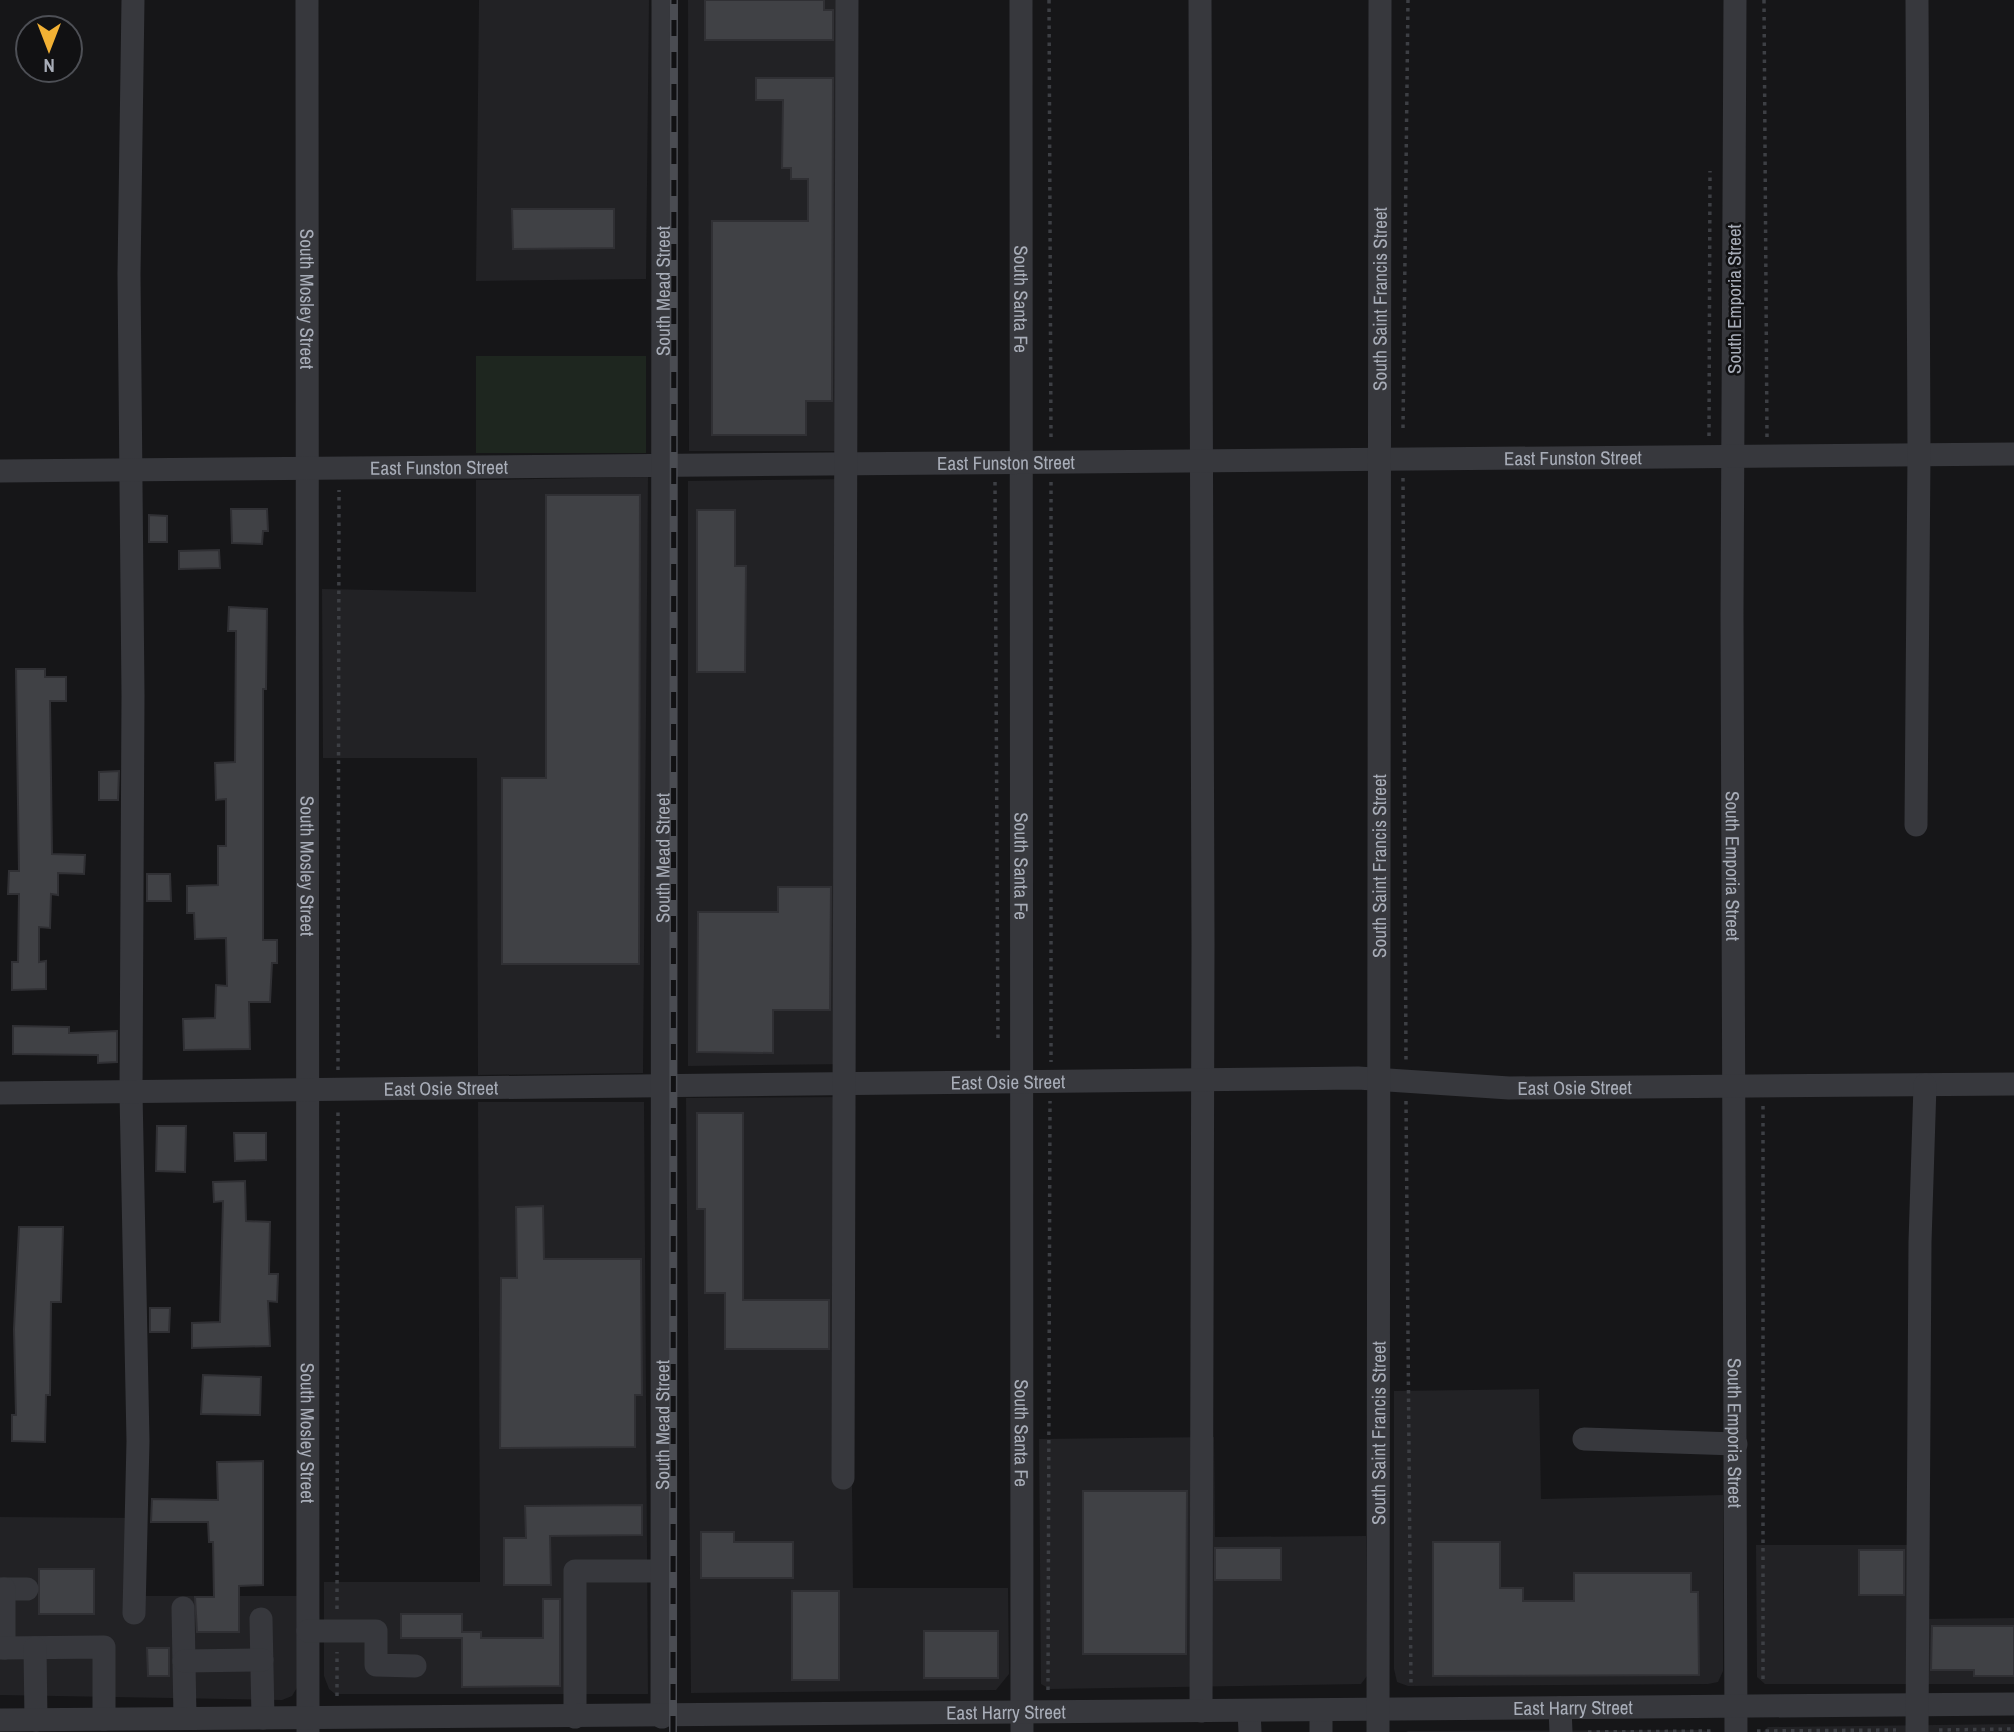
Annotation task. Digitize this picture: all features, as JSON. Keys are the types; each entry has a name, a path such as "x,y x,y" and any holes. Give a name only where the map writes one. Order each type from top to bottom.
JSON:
{"street":[{"path":"133,0 129,274 132,470 131,1093 138,1441 134,1613"},
{"name":"South Mosley Street","path":"307,0 310,469 308,1725"},
{"name":"South Mead Street","path":"663,0 662,1571 677,1722"},
{"path":"843,1478 847,0"},
{"name":"South Santa Fe","path":"1021,0 1022,1722"},
{"path":"1200,0 1203,1079 1201,1711"},
{"name":"South Saint Francis Street","path":"1378,1721 1380,0"},
{"name":"South Emporia Street","path":"1735,0 1733,455 1736,1731"},
{"path":"1916,825 1919,454 1917,0"},
{"name":"East Funston Street","path":"0,471 1379,457 2014,454"},
{"name":"East Osie Street","path":"0,1093 1378,1078 1509,1088 2014,1084"},
{"path":"1917,1731 1920,1242 1925,1085"},
{"path":"1584,1439 1736,1444"},
{"path":"575,1717 575,1571 662,1571"},
{"path":"10,1589 2,1648 104,1647 104,1719"},
{"path":"183,1608 185,1718"},
{"path":"261,1619 263,1718"},
{"path":"309,1631 376,1631 376,1665 415,1666"},
{"path":"35,1648 36,1720"},
{"path":"184,1661 262,1660"},
{"name":"East Harry Street","path":"0,1720 263,1718 308,1725 460,1725 575,1717 677,1722 913,1723 1022,1722 1201,1711 1249,1721 1378,1721 1560,1708 2014,1704"},
{"path":"1560,1708 1561,1732"}],"path":[{"path":"1048,1690 1051,1080 1049,0"},
{"path":"1408,0 1403,457 1411,1687"},
{"path":"1764,0 1767,440"},
{"path":"1763,1106 1763,1684"},
{"path":"1588,1732 2014,1729"}],"shaded area":[{"path":"479,0 649,0 646,279 476,281"},
{"path":"688,0 851,0 852,451 689,451"},
{"path":"476,356 646,356 646,453 476,453"},
{"path":"648,477 643,1073 478,1075 477,758 323,758 322,589 476,592 476,480"},
{"path":"851,479 849,1064 688,1066 688,481"},
{"path":"848,1097 853,1588 1008,1588 1009,1674 996,1690 691,1693 686,1098"},
{"path":"478,1102 644,1102 648,1694 335,1694 329,1689 324,1676 324,1582 480,1582"},
{"path":"1539,1389 1541,1499 1723,1495 1723,1671 1718,1682 1408,1686 1397,1682 1394,1669 1394,1391"},
{"path":"1214,1437 1215,1537 1366,1536 1367,1676 1361,1684 1050,1689 1041,1684 1039,1439"},
{"path":"0,1517 145,1518 145,1596 299,1596 298,1686 292,1696 282,1700 0,1695"},
{"path":"1756,1545 1918,1545 1918,1619 2014,1618 2014,1684 1765,1684 1757,1677"},
{"path":"2014,1724 2014,1732 1763,1732 1768,1727"},
{"path":"1408,1731 1713,1732 1406,1732"}],"building":[{"path":"705,0 824,0 824,10 833,10 833,40 705,40"},
{"path":"756,78 833,78 832,401 806,401 806,435 712,435 712,221 808,221 808,179 791,179 791,168 782,168 783,100 756,100"},
{"path":"512,209 614,209 614,248 513,249"},
{"path":"546,495 640,495 639,964 502,964 502,778 546,778"},
{"path":"231,509 267,509 268,531 263,531 262,544 232,543"},
{"path":"697,510 735,510 735,566 746,566 745,672 697,672"},
{"path":"149,515 167,516 167,542 149,542"},
{"path":"219,550 220,568 179,569 179,551"},
{"path":"229,607 267,609 266,689 263,689 263,940 277,940 277,963 272,963 270,1002 249,1002 250,1049 184,1050 183,1019 215,1018 216,985 227,986 226,938 195,939 194,913 187,913 187,886 218,885 218,846 226,846 226,799 216,800 215,763 235,762 236,631 228,631"},
{"path":"16,669 45,669 45,677 66,677 66,701 50,701 52,854 85,855 84,874 58,873 58,895 51,894 50,928 39,927 39,962 46,961 46,989 12,990 12,962 18,962 19,894 8,894 9,871 19,871"},
{"path":"119,771 118,800 99,800 99,772"},
{"path":"147,874 170,874 171,901 147,901"},
{"path":"778,887 831,887 830,1010 773,1010 773,1053 697,1052 698,912 778,912"},
{"path":"13,1026 69,1027 69,1033 117,1031 117,1062 98,1063 98,1055 13,1054"},
{"path":"697,1113 743,1113 743,1300 829,1300 829,1349 725,1349 725,1293 705,1293 705,1209 697,1209"},
{"path":"157,1126 186,1126 185,1172 156,1171"},
{"path":"234,1133 266,1133 266,1160 235,1161"},
{"path":"245,1181 246,1221 270,1222 269,1274 278,1274 277,1302 268,1301 270,1346 192,1348 192,1323 220,1322 223,1201 214,1202 213,1182"},
{"path":"543,1206 544,1259 641,1259 642,1395 635,1395 635,1447 500,1448 501,1278 517,1278 516,1207"},
{"path":"19,1227 63,1227 61,1302 51,1302 50,1395 46,1395 45,1442 12,1441 12,1415 16,1415 14,1329"},
{"path":"150,1308 170,1308 169,1332 150,1332"},
{"path":"203,1375 261,1377 260,1415 201,1414"},
{"path":"263,1461 263,1585 239,1586 239,1632 197,1632 195,1597 214,1597 213,1542 209,1542 208,1522 151,1522 152,1499 218,1500 217,1462"},
{"path":"1083,1491 1187,1491 1186,1654 1083,1654"},
{"path":"642,1505 642,1535 550,1536 551,1585 504,1585 504,1538 526,1538 525,1506"},
{"path":"701,1532 734,1532 734,1542 793,1542 793,1578 701,1578"},
{"path":"1433,1542 1500,1542 1500,1588 1523,1588 1523,1601 1574,1601 1574,1573 1691,1573 1691,1592 1698,1592 1699,1675 1433,1676"},
{"path":"1215,1548 1281,1548 1281,1580 1215,1580"},
{"path":"1859,1550 1904,1550 1904,1595 1859,1595"},
{"path":"39,1569 94,1569 94,1614 39,1614"},
{"path":"792,1591 839,1591 839,1680 792,1680"},
{"path":"543,1599 560,1599 560,1686 462,1687 462,1638 401,1638 401,1614 462,1614 462,1632 481,1632 481,1638 543,1638"},
{"path":"1932,1626 2014,1626 2014,1676 1974,1676 1974,1670 1931,1670"},
{"path":"924,1631 998,1631 998,1678 924,1678"},
{"path":"147,1648 169,1648 169,1676 148,1676"}],"railway":[{"path":"673,1732 674,0"}]}
